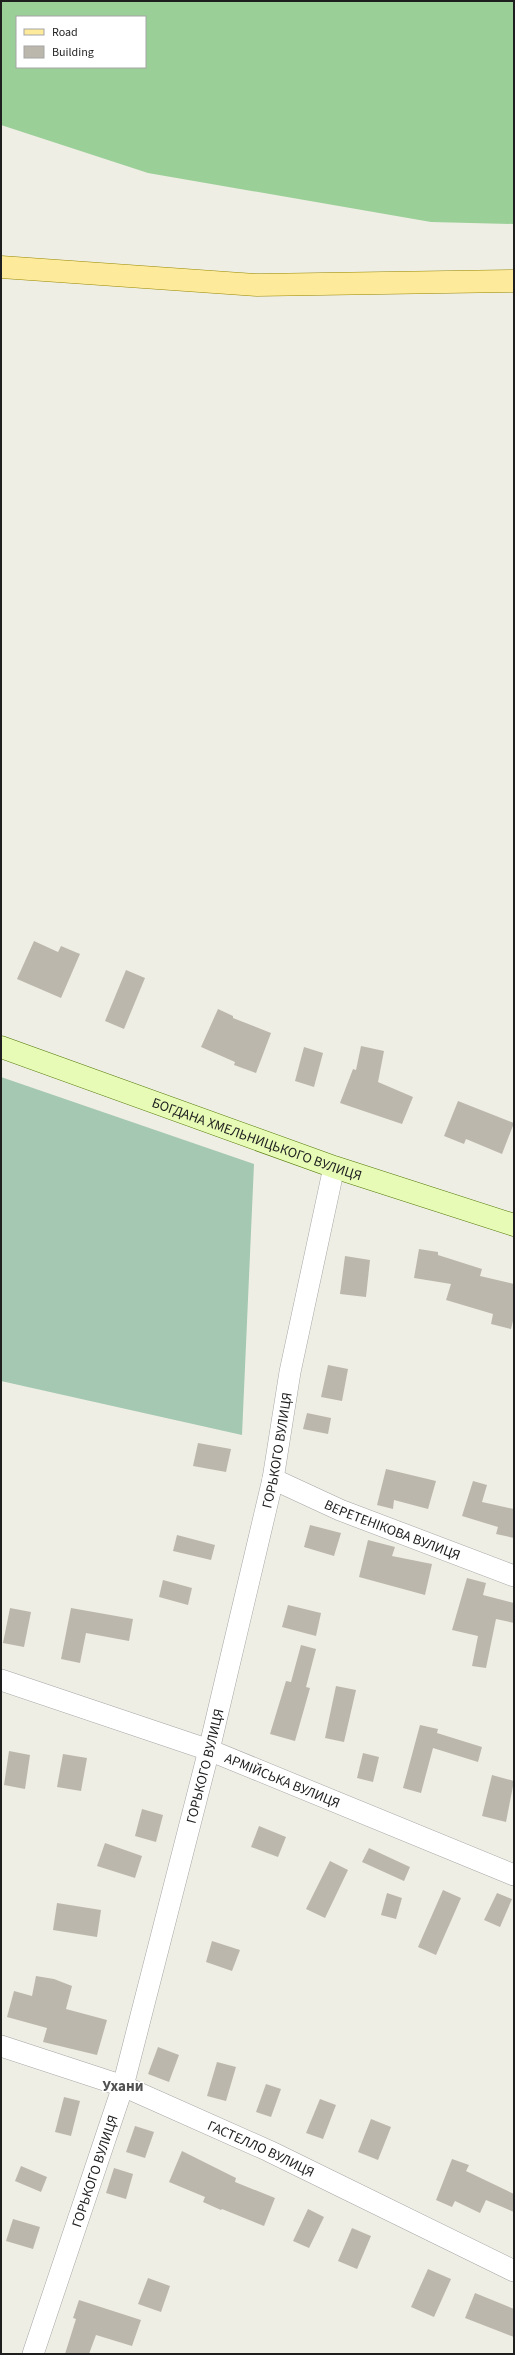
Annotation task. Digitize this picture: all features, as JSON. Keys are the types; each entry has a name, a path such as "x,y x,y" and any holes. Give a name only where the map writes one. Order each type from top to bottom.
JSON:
{"main road":[{"path":"1,263 23,269"},
{"path":"1,267 257,285 514,281"}],"street":[{"name":"БОГДАНА ХМЕЛЬНИЦЬКОГО ВУЛИЦЯ","path":"1,1047 334,1167 514,1225"},
{"name":"ГОРЬКОГО ВУЛИЦЯ","path":"33,2354 123,2086 209,1750 274,1479 290,1372 334,1167"},
{"name":"ВЕРЕТЕНІКОВА ВУЛИЦЯ","path":"274,1479 340,1510 514,1576"},
{"name":"АРМІЙСЬКА ВУЛИЦЯ","path":"1,1680 209,1750 514,1875"},
{"name":"ГАСТЕЛЛО ВУЛИЦЯ","path":"1,2046 123,2086 269,2151 514,2271"}],"green space":[{"path":"1,1 514,1 514,224 431,222 148,173 1,125"},
{"path":"1,1077 254,1164 242,1435 1,1381"}],"building":[{"path":"34,941 58,952 61,946 80,954 61,998 17,979"},
{"path":"126,970 145,978 124,1029 105,1021"},
{"path":"218,1009 233,1016 233,1018 271,1033 256,1073 234,1065 235,1062 201,1047"},
{"path":"361,1046 384,1051 378,1082 413,1097 402,1124 340,1103 353,1069 356,1070"},
{"path":"304,1047 323,1053 314,1087 295,1081"},
{"path":"458,1101 514,1123 502,1154 466,1139 464,1144 444,1136"},
{"path":"419,1249 438,1252 438,1255 482,1269 480,1276 514,1284 514,1317 511,1329 491,1324 493,1314 446,1300 451,1284 414,1278"},
{"path":"345,1256 370,1260 366,1297 340,1294"},
{"path":"328,1365 348,1369 342,1401 321,1397"},
{"path":"307,1413 331,1418 328,1434 303,1429"},
{"path":"198,1443 231,1449 226,1472 193,1466"},
{"path":"386,1469 436,1481 428,1509 394,1500 393,1509 377,1505"},
{"path":"473,1481 487,1485 482,1502 514,1509 514,1538 496,1534 498,1527 462,1516"},
{"path":"310,1525 341,1533 334,1556 304,1547"},
{"path":"177,1535 215,1545 211,1560 173,1551"},
{"path":"368,1540 395,1547 392,1556 432,1564 425,1595 359,1577"},
{"path":"467,1578 486,1583 483,1595 514,1603 514,1623 496,1619 486,1668 472,1666 478,1636 452,1630"},
{"path":"163,1580 192,1588 188,1605 159,1597"},
{"path":"288,1605 321,1613 316,1636 282,1627"},
{"path":"10,1608 31,1612 24,1647 3,1643"},
{"path":"71,1608 133,1619 129,1641 86,1633 80,1663 61,1659"},
{"path":"301,1645 316,1649 306,1687 310,1688 295,1741 270,1734 286,1681 291,1682"},
{"path":"336,1686 356,1690 344,1742 325,1738"},
{"path":"420,1725 438,1729 437,1733 482,1747 478,1762 433,1748 421,1793 403,1788"},
{"path":"9,1751 30,1755 25,1789 4,1785"},
{"path":"363,1753 379,1757 373,1782 357,1778"},
{"path":"63,1754 87,1758 81,1791 57,1787"},
{"path":"492,1775 514,1781 506,1822 482,1816"},
{"path":"142,1809 163,1815 156,1842 135,1836"},
{"path":"259,1826 286,1837 278,1857 251,1847"},
{"path":"105,1843 142,1856 135,1878 97,1866"},
{"path":"369,1848 410,1867 404,1881 362,1862"},
{"path":"330,1861 348,1870 325,1918 306,1909"},
{"path":"443,1890 461,1898 436,1955 418,1947"},
{"path":"387,1893 402,1898 396,1919 381,1915"},
{"path":"497,1893 512,1899 500,1927 484,1920"},
{"path":"57,1903 101,1910 97,1937 53,1930"},
{"path":"212,1941 240,1950 232,1971 206,1962"},
{"path":"36,1976 54,1979 72,1986 66,2009 107,2020 97,2055 43,2042 47,2028 7,2017 14,1991 32,1996"},
{"path":"158,2047 179,2055 169,2082 148,2074"},
{"path":"217,2062 236,2067 226,2101 207,2096"},
{"path":"266,2084 281,2089 271,2117 256,2112"},
{"path":"64,2097 80,2101 71,2136 55,2132"},
{"path":"320,2099 336,2105 323,2139 306,2133"},
{"path":"371,2119 391,2127 378,2160 358,2152"},
{"path":"135,2126 154,2132 145,2158 126,2152"},
{"path":"182,2151 236,2178 235,2182 275,2198 264,2226 203,2202 205,2197 169,2182"},
{"path":"452,2159 469,2165 466,2171 514,2194 514,2212 486,2200 480,2213 455,2201 452,2207 436,2200"},
{"path":"21,2166 47,2177 41,2192 15,2181"},
{"path":"114,2168 133,2174 126,2199 106,2193"},
{"path":"308,2209 324,2217 309,2248 293,2241"},
{"path":"13,2219 40,2227 33,2249 6,2241"},
{"path":"352,2228 371,2236 357,2269 338,2261"},
{"path":"428,2269 451,2279 434,2317 411,2307"},
{"path":"148,2278 170,2286 161,2312 138,2304"},
{"path":"475,2293 514,2309 514,2337 465,2318"},
{"path":"79,2300 141,2320 132,2346 96,2335 89,2354 65,2354 76,2319 73,2318"}],"district":[{"name":"Ухани","path":"123,2086"}]}
